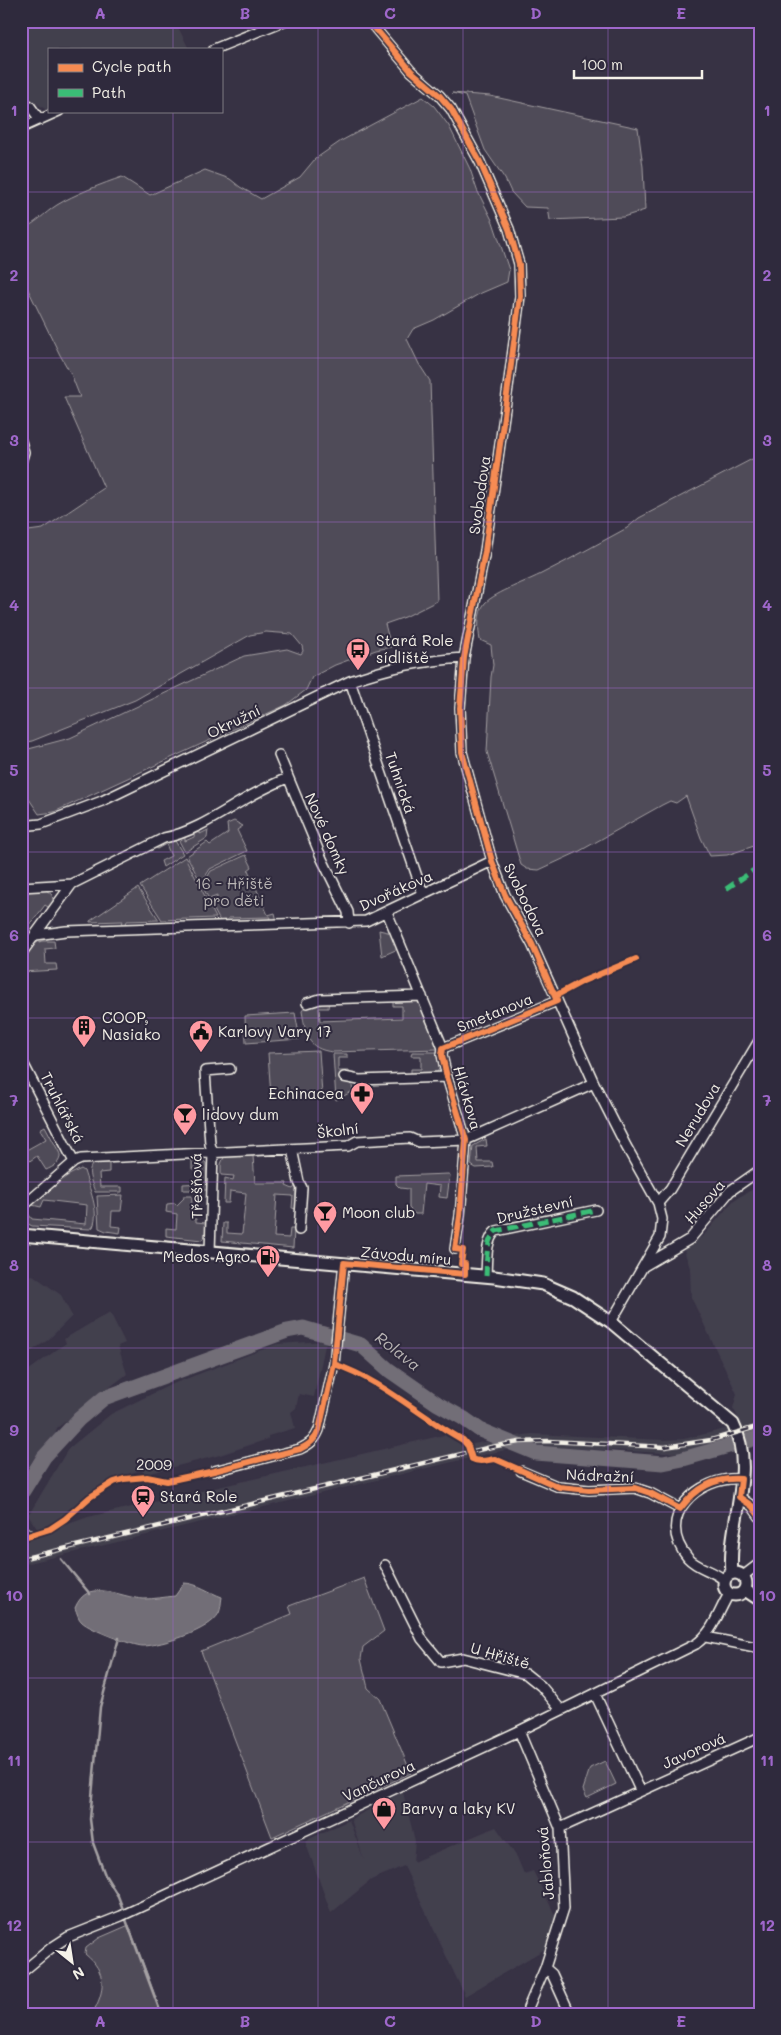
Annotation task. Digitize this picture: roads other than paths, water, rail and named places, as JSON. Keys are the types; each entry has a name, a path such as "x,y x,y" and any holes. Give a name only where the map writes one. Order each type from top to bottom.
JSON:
{"main road":[{"name":"Závodu míru","path":"21,1235 486,1276 528,1281 555,1288 611,1322 733,1424 743,1458 728,1576 724,1588 729,1594"},
{"path":"728,1576 738,1573 744,1576 746,1583 745,1590 736,1596 729,1594"},
{"path":"745,1590 760,1600"}],"street":[{"path":"216,48 284,21"},
{"name":"Svobodova","path":"369,21 411,71 439,95 451,109 480,162 509,228 519,264 520,296 509,380 485,550 464,658 460,708 462,752 492,861 505,895 532,944 594,1082 626,1146 658,1203 662,1219 662,1231 611,1322"},
{"path":"21,100 30,106 40,120"},
{"path":"21,128 57,112"},
{"path":"21,441 24,452 21,462"},
{"name":"Okružní","path":"21,826 41,824 102,801 350,681 389,668 424,661 464,658"},
{"name":"Tuhnická","path":"350,681 423,894"},
{"name":"Nové domky","path":"279,755 322,859 348,912 349,923"},
{"path":"21,886 72,884 164,838 176,836 230,810 248,798 287,778"},
{"name":"Dvořákova","path":"36,935 66,931 366,921 492,861"},
{"path":"21,954 72,884"},
{"path":"48,885 58,902"},
{"name":"Hlávkova","path":"387,912 443,1048 442,1055 447,1077 466,1140 460,1216 455,1249"},
{"path":"307,1003 320,999 422,996"},
{"name":"Smetanova","path":"443,1048 557,1000"},
{"name":"Nerudova","path":"658,1203 670,1189 760,1040"},
{"name":"Truhlářská","path":"21,1059 25,1076 74,1162 21,1208"},
{"name":"Třešňová","path":"210,1252 213,1153 210,1144 205,1071 230,1069"},
{"name":"Hlávkova","path":"344,1077 359,1080 447,1077"},
{"name":"Školní","path":"74,1162 81,1160 348,1146 357,1141 410,1138 419,1142 466,1140 594,1082"},
{"path":"292,1149 302,1188 299,1230"},
{"name":"Husova","path":"644,1266 690,1239 730,1191 760,1170"},
{"name":"Družstevní","path":"486,1276 489,1241 491,1235 496,1231 596,1210"},
{"path":"214,1471 300,1448 310,1444 319,1430 334,1364 344,1263"},
{"name":"Nádražní","path":"521,1471 560,1487 589,1490 635,1488 650,1493 680,1509"},
{"path":"728,1576 719,1575 694,1564 682,1548 676,1526 680,1509 695,1492 710,1482 741,1479"},
{"path":"739,1497 747,1502 760,1517"},
{"path":"744,1576 760,1563"},
{"name":"U Hřiště","path":"385,1565 422,1639 441,1662 463,1658 526,1674 541,1686 561,1710"},
{"name":"Vančurova","path":"21,1973 51,1948 68,1937 121,1916 519,1730 696,1644 706,1636 718,1618 729,1594"},
{"path":"706,1636 760,1648"},
{"path":"595,1694 640,1790"},
{"name":"Jabloňová","path":"519,1730 560,1828 564,1908 545,1968 528,2008 528,2014"},
{"name":"Javorová","path":"560,1828 760,1736"},
{"path":"545,1968 552,1974 570,2014"}],"waterway":[{"name":"Rolava","path":"21,1494 44,1457 79,1419 104,1398 287,1331 303,1328 361,1345 389,1370 480,1430 536,1453 663,1463 760,1437"},
{"path":"21,1524 40,1535"},
{"path":"61,1559 90,1594"},
{"path":"119,1638 100,1707 90,1819 93,1843 105,1875 118,1896 124,1912"},
{"path":"125,1917 161,2014"}],"railway":[{"path":"21,1559 491,1447 519,1442 548,1441 665,1447 711,1440 760,1426"}],"place":[{"name":"Stará Role sídliště","path":"358,671"},
{"name":"COOP, Nasiako","path":"84,1048"},
{"name":"Karlovy Vary 17","path":"201,1053"},
{"name":"Echinacea","path":"362,1115"},
{"name":"lidovy dum","path":"185,1136"},
{"name":"Moon club","path":"325,1234"},
{"name":"Medos Agro","path":"268,1278"},
{"name":"Stará Role","path":"143,1518"},
{"name":"Barvy a laky KV","path":"384,1830"}],"park label":[{"name":"16 - Hřiště pro děti","path":"234,892"}]}
